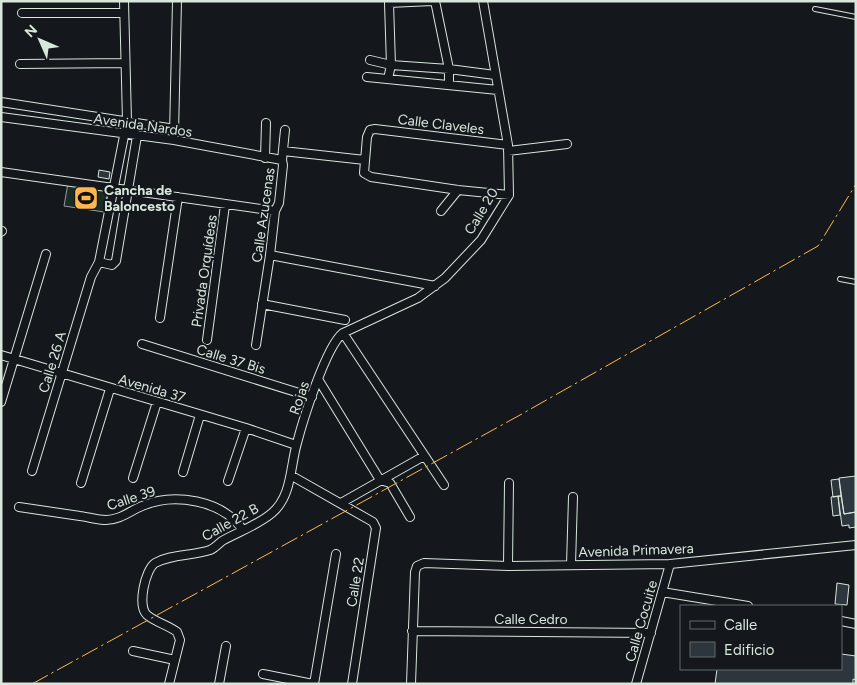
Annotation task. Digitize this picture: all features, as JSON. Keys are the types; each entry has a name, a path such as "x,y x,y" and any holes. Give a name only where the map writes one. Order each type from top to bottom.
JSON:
{"street":[{"name":"Calle 26 A","path":"32,471 91,277 99,262 127,121 124,1"},
{"path":"174,140 177,1"},
{"path":"388,79 391,65 389,3 434,1 449,69 449,84"},
{"name":"Calle 20","path":"343,332 418,298 445,278 481,240 509,195 508,148 483,1"},
{"path":"22,13 124,13"},
{"path":"370,60 391,65 449,69 495,75"},
{"path":"20,64 125,63"},
{"path":"367,77 498,90"},
{"name":"Avenida Nardos","path":"1,102 175,129"},
{"name":"Avenida Nardos","path":"1,117 174,140 265,158 282,155 365,160"},
{"path":"99,262 112,265 116,261 137,136 127,121"},
{"path":"265,158 266,123"},
{"name":"Calle Claveles","path":"365,160 367,137 370,130 375,129 508,148 567,144"},
{"name":"Calle Azucenas","path":"256,345 275,211 279,203 285,130"},
{"path":"365,160 364,173 367,176 458,190 509,195"},
{"path":"1,172 275,211"},
{"path":"441,211 458,190"},
{"path":"160,318 178,197"},
{"name":"Privada Orquídeas","path":"207,340 225,205"},
{"path":"1,402 46,254"},
{"path":"270,255 435,286"},
{"path":"262,304 345,320"},
{"path":"343,332 444,485"},
{"name":"Rojas","path":"292,476 296,445 318,379 336,338 343,332"},
{"name":"Calle 37 Bis","path":"142,344 312,397"},
{"name":"Avenida 37","path":"1,355 246,428 296,445"},
{"path":"318,379 380,480 390,483 410,518"},
{"path":"82,483 110,388"},
{"path":"133,478 157,402"},
{"path":"183,472 200,415"},
{"path":"228,481 246,428"},
{"path":"292,476 341,503 424,456"},
{"name":"Calle 22 B","path":"169,684 180,640 177,632 147,615 144,609 142,603 148,570 154,564 164,560 212,549 271,513 280,504 292,476"},
{"path":"508,566 509,483"},
{"path":"571,565 573,497"},
{"name":"Calle 39","path":"19,507 107,520 122,517 142,506 162,500 179,500 196,502 212,507 227,515 239,524 243,530"},
{"name":"Calle 22","path":"341,503 373,522 376,528 352,684"},
{"name":"Avenida Primavera","path":"412,631 415,572 417,566 424,563 508,566 670,564 856,545"},
{"path":"263,674 314,684 336,554"},
{"name":"Calle Cocuite","path":"636,684 670,564"},
{"path":"662,592 742,605"},
{"path":"842,621 856,624"},
{"path":"411,684 412,631"},
{"name":"Calle Cedro","path":"412,631 650,632"},
{"path":"219,684 226,646"},
{"path":"133,651 175,660"}],"lane":[{"path":"816,9 856,17"},
{"path":"840,279 856,282"}],"green space":[{"name":"Cancha de Baloncesto","path":"68,183 108,190 104,212 64,206"}],"building":[{"path":"99,170 110,172 109,179 98,177"},
{"path":"856,476 856,512 844,514 839,478"},
{"path":"839,479 841,496 833,497 831,480"},
{"path":"838,496 841,496 844,514 856,512 856,527 842,526"},
{"path":"838,496 840,515 833,516 831,497"},
{"path":"837,583 849,585 847,605 835,604"},
{"path":"842,654 856,656 856,680 853,679 853,684 715,684 717,670 842,670"}],"power":[{"path":"32,684 520,415 818,246 856,184"}],"place":[{"name":"Cancha de Baloncesto","path":"86,198"}]}
